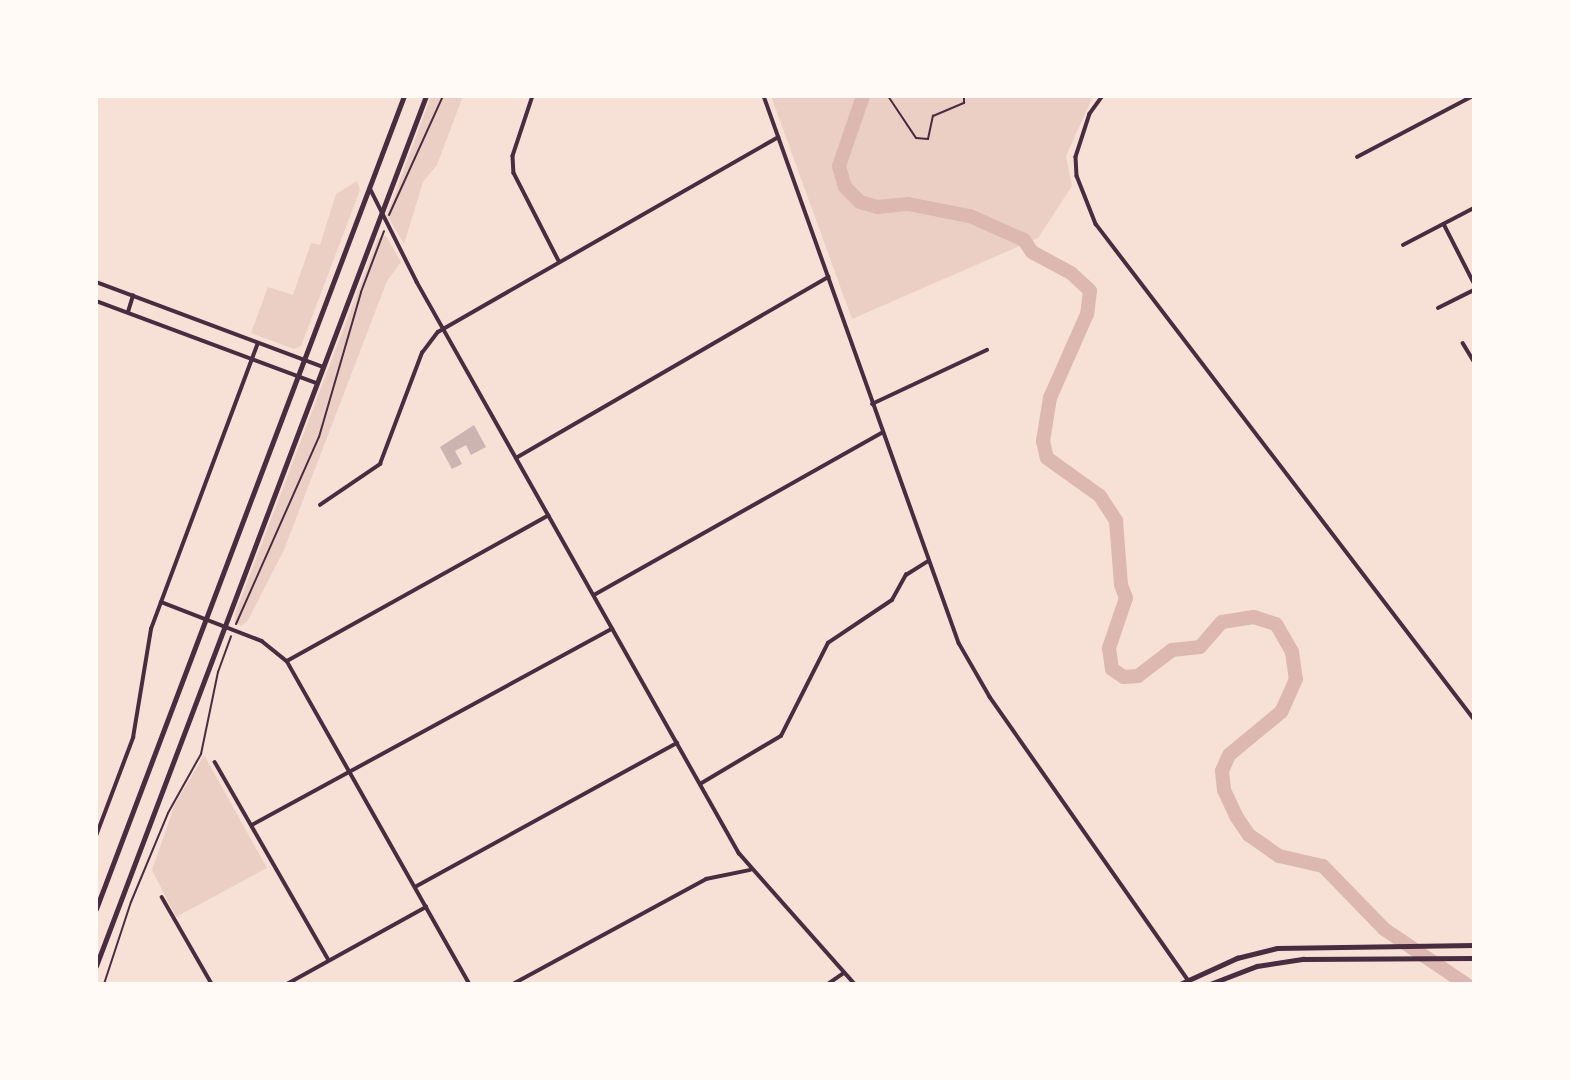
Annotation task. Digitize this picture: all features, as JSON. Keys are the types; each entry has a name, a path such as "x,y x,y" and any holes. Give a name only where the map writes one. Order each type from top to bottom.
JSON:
{"main road":[{"path":"96,909 404,96"},
{"path":"96,966 426,96"},
{"path":"1181,984 1237,958 1277,948 1474,945"},
{"path":"1210,984 1278,962 1472,958"}],"street":[{"path":"533,96 513,156 514,173 559,261"},
{"path":"764,96 928,561 975,673 1189,982"},
{"path":"1103,96 1090,114 1076,157 1077,176 1096,224 1474,719"},
{"path":"1357,157 1473,96"},
{"path":"320,505 380,464 422,353 444,329 778,136"},
{"path":"370,186 380,213 444,329 750,870 855,984"},
{"path":"1403,245 1474,208"},
{"path":"1444,224 1474,283"},
{"path":"516,458 828,277"},
{"path":"96,282 323,367"},
{"path":"1438,309 1474,290"},
{"path":"128,312 133,296"},
{"path":"96,301 316,383"},
{"path":"96,836 133,738 145,653 161,601 258,343"},
{"path":"1463,343 1474,361"},
{"path":"872,404 987,350"},
{"path":"594,595 882,432"},
{"path":"286,661 549,516"},
{"path":"700,784 781,736 828,643 892,600 906,575 928,561"},
{"path":"161,601 262,641 286,661 470,984"},
{"path":"252,825 612,628"},
{"path":"415,887 677,743"},
{"path":"215,762 329,961"},
{"path":"513,984 706,879 750,870"},
{"path":"162,897 212,984"},
{"path":"287,984 426,907"},
{"path":"828,984 844,972"}],"path":[{"path":"388,219 443,96"},
{"path":"888,96 916,138 928,139 933,116 964,103 964,96"},
{"path":"236,623 319,437 382,237"},
{"path":"104,984 131,902 168,813 201,754 218,671 231,636"}],"shaded area":[{"path":"431,96 463,96 437,165 423,182 404,244 387,215"},
{"path":"771,96 1093,96 1066,156 1072,186 1038,238 852,319"},
{"path":"357,181 360,190 301,346 294,349 251,333 268,287 293,295 311,243 320,245 336,194"},
{"path":"386,236 401,262 387,281 284,550 247,622 241,626 235,623 235,614 378,238"},
{"path":"204,755 267,868 176,917 152,870 175,804"}],"building":[{"path":"474,425 486,447 471,455 466,445 455,451 462,464 452,469 440,447"}],"waterway":[{"path":"863,96 839,166 845,187 860,202 878,207 908,204 970,216 1024,240 1032,252 1071,273 1090,291 1087,314 1050,398 1043,441 1047,458 1100,496 1116,521 1121,585 1126,598 1109,648 1112,669 1124,677 1138,676 1172,650 1200,647 1222,622 1254,617 1276,624 1292,652 1296,679 1281,712 1229,755 1222,771 1224,790 1236,816 1249,835 1279,856 1323,866 1384,929 1466,984"}]}
